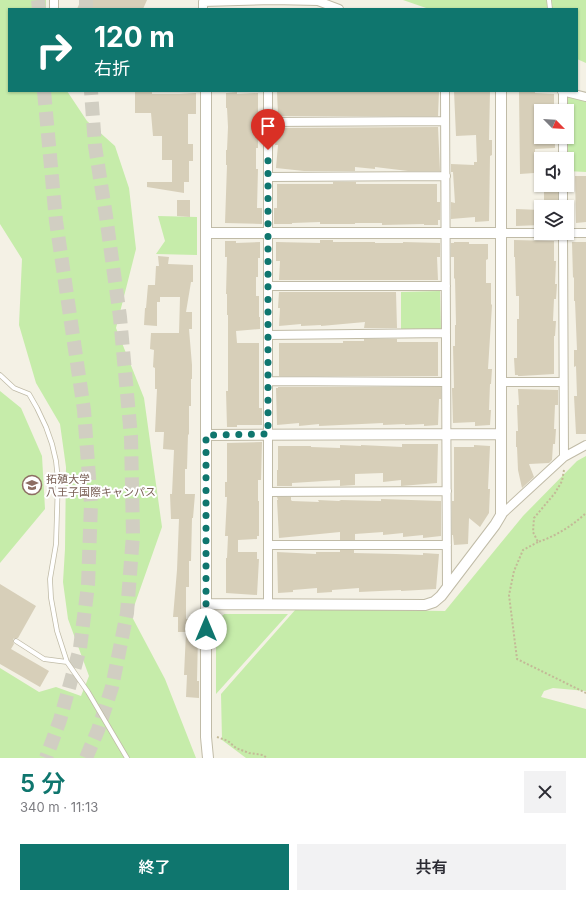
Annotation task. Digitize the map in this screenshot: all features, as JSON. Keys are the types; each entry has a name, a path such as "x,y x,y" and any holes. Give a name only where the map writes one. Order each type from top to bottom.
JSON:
{"street":[{"path":"203,8 203,2 273,0 318,1 336,8"},
{"path":"206,92 206,737 208,758"},
{"path":"268,92 268,605"},
{"path":"445,92 447,589"},
{"path":"501,92 501,515"},
{"path":"562,92 563,104"},
{"path":"566,92 586,97"},
{"path":"268,122 445,121"},
{"path":"268,178 446,176"},
{"path":"206,233 534,233"},
{"path":"574,233 586,233"},
{"path":"563,240 564,457"},
{"path":"268,286 446,286"},
{"path":"268,335 446,333"},
{"path":"269,381 446,382"},
{"path":"501,382 563,382"},
{"path":"206,435 501,434"},
{"path":"206,604 431,604 438,600 447,589 501,515 564,457 586,445"},
{"path":"268,492 447,491"},
{"path":"268,545 447,545"}],"lane":[{"path":"0,374 14,388 29,394 46,427 52,444 58,480 56,544 50,579 51,598 57,631 67,662 88,692 127,758"},
{"path":"16,641 44,659 67,662"}],"path":[{"path":"538,542 533,532 534,518 555,493 562,481 564,457"},
{"path":"586,513 578,521 552,537 523,550 514,571 509,595 517,659 586,693"},
{"path":"217,737 228,741 236,748 249,753 263,755 267,758"}],"green space":[{"path":"0,0 46,0 46,8 8,8 8,92 68,92 87,121 115,146 129,188 136,249 116,328 144,398 162,527 131,615 165,679 196,758 0,758 0,668 39,692 56,687 81,696 89,676 68,619 63,582 66,467 60,424 36,383 19,325 22,259 0,224"},
{"path":"403,0 586,0 586,63 578,59 578,8 426,8"},
{"path":"563,92 586,97 586,172 574,171 574,152 567,152 567,144 574,144 574,104 566,104"},
{"path":"158,216 197,217 197,255 156,254 165,241"},
{"path":"440,291 441,331 401,332 401,292"},
{"path":"0,391 21,408 42,456 45,509 0,563"},
{"path":"586,456 586,691 553,688 544,691 541,697 586,709 586,758 246,758 222,740 221,694 296,609 445,611 523,516 577,461"},
{"path":"224,614 288,614 216,694 216,623"}],"building":[{"path":"81,0 147,0 143,8 77,8"},
{"path":"135,92 152,92 152,94 196,93 196,114 188,114 188,144 193,144 193,161 189,161 189,182 184,182 184,193 147,187 147,182 172,182 172,160 162,160 162,136 153,136 151,113 135,113"},
{"path":"237,92 237,94 258,93 258,148 256,148 256,169 258,169 257,208 262,208 262,224 225,223 227,165 226,150 228,127 226,93"},
{"path":"277,92 439,92 438,116 278,116"},
{"path":"454,92 490,92 489,140 492,140 492,155 490,156 489,221 475,222 475,217 451,219 451,202 455,203 451,164 474,165 474,162 477,162 476,135 456,136"},
{"path":"519,92 554,94 554,104 534,104 534,144 555,144 555,148 535,149 534,173 520,174"},
{"path":"438,127 440,171 408,171 375,167 375,169 355,167 355,171 304,171 276,168 278,145 275,145 277,128"},
{"path":"575,176 586,176 586,222 576,223"},
{"path":"333,182 356,182 356,184 437,184 437,202 440,202 440,220 438,220 438,225 382,225 382,223 320,224 320,222 274,224 274,208 277,208 277,184 333,184"},
{"path":"544,192 558,192 558,200 544,200"},
{"path":"177,200 190,200 190,217 177,216"},
{"path":"516,209 534,210 534,225 516,226"},
{"path":"320,240 333,240 333,242 440,243 440,257 437,257 438,280 279,280 280,261 276,261 276,242 320,243"},
{"path":"514,240 554,241 554,261 556,261 555,284 557,284 556,299 554,299 553,321 556,321 554,336 554,374 515,375 514,358 517,358 517,319 519,319 519,296 516,296"},
{"path":"225,241 236,241 236,243 260,242 258,277 256,277 256,296 259,296 260,329 236,331 237,343 259,343 259,408 262,408 262,425 237,425 237,427 227,427 226,391 228,391 228,315 226,294 227,257 225,257"},
{"path":"572,242 586,242 586,434 576,434 574,396 577,396 574,350 577,350"},
{"path":"451,243 488,244 486,283 491,283 492,305 488,369 492,369 489,410 491,410 490,425 475,426 475,422 453,423 453,346 455,346 456,325 454,257 451,257"},
{"path":"158,256 169,257 168,264 193,265 193,282 191,282 186,312 192,312 192,329 189,329 192,379 191,406 189,406 187,469 185,469 185,494 195,494 192,518 191,561 189,561 189,587 186,587 186,619 195,619 196,636 198,636 197,681 199,681 199,698 186,697 187,675 184,675 186,632 178,632 178,617 173,617 179,519 171,519 170,494 172,494 174,450 163,449 164,432 155,432 157,389 155,389 155,368 153,367 154,350 150,349 151,333 179,333 180,297 160,297 160,302 157,302 157,326 144,325 148,285 155,285 156,266 159,266"},
{"path":"279,292 396,292 397,328 364,328 365,322 321,326 301,326 301,324 279,326"},
{"path":"364,339 397,339 397,342 438,342 438,376 279,376 279,343 343,343 343,341 364,341"},
{"path":"441,387 438,425 383,425 383,423 319,426 319,424 299,426 299,423 277,425 276,388"},
{"path":"518,389 558,390 558,405 555,405 554,429 556,429 552,460 549,463 529,464 534,477 522,488 518,470 516,447 516,431 518,431 517,405 519,405"},
{"path":"262,442 261,480 258,480 259,536 257,536 257,539 238,540 238,552 257,552 257,559 259,559 257,595 226,593 226,558 228,536 225,536 227,497 225,497 225,482 227,482 227,443"},
{"path":"402,444 438,444 437,483 401,486 401,480 383,482 383,473 355,474 355,485 340,486 340,480 292,483 292,486 277,486 278,446 340,448 340,445 361,445 402,447"},
{"path":"474,445 490,446 488,489 490,489 489,513 480,527 469,518 468,544 454,545 452,535 452,501 454,501 454,447 474,447"},
{"path":"277,497 291,497 292,501 319,502 318,500 381,501 381,499 441,501 441,536 423,538 423,535 403,537 403,533 383,535 383,532 355,534 355,540 340,540 340,532 279,538"},
{"path":"340,550 354,550 354,553 439,554 436,589 359,592 359,588 332,590 332,592 317,593 317,588 278,593 277,552 316,554 316,552 340,552"},
{"path":"0,584 36,606 18,638 13,639 14,644 11,649 49,671 40,687 0,664"}],"tunnel":[{"path":"38,0 39,8"},
{"path":"86,0 86,8"},
{"path":"44,92 56,221 84,410 91,504 88,585 80,648 60,720 46,758"},
{"path":"86,758 98,730 112,687 127,613 133,535 131,437 120,317 95,146 91,92"}],"place":[{"name":"拓殖大学 八王子国際キャンパス","path":"32,485"}],"route":[{"path":"206,629 206,435 268,434 268,150"}]}
